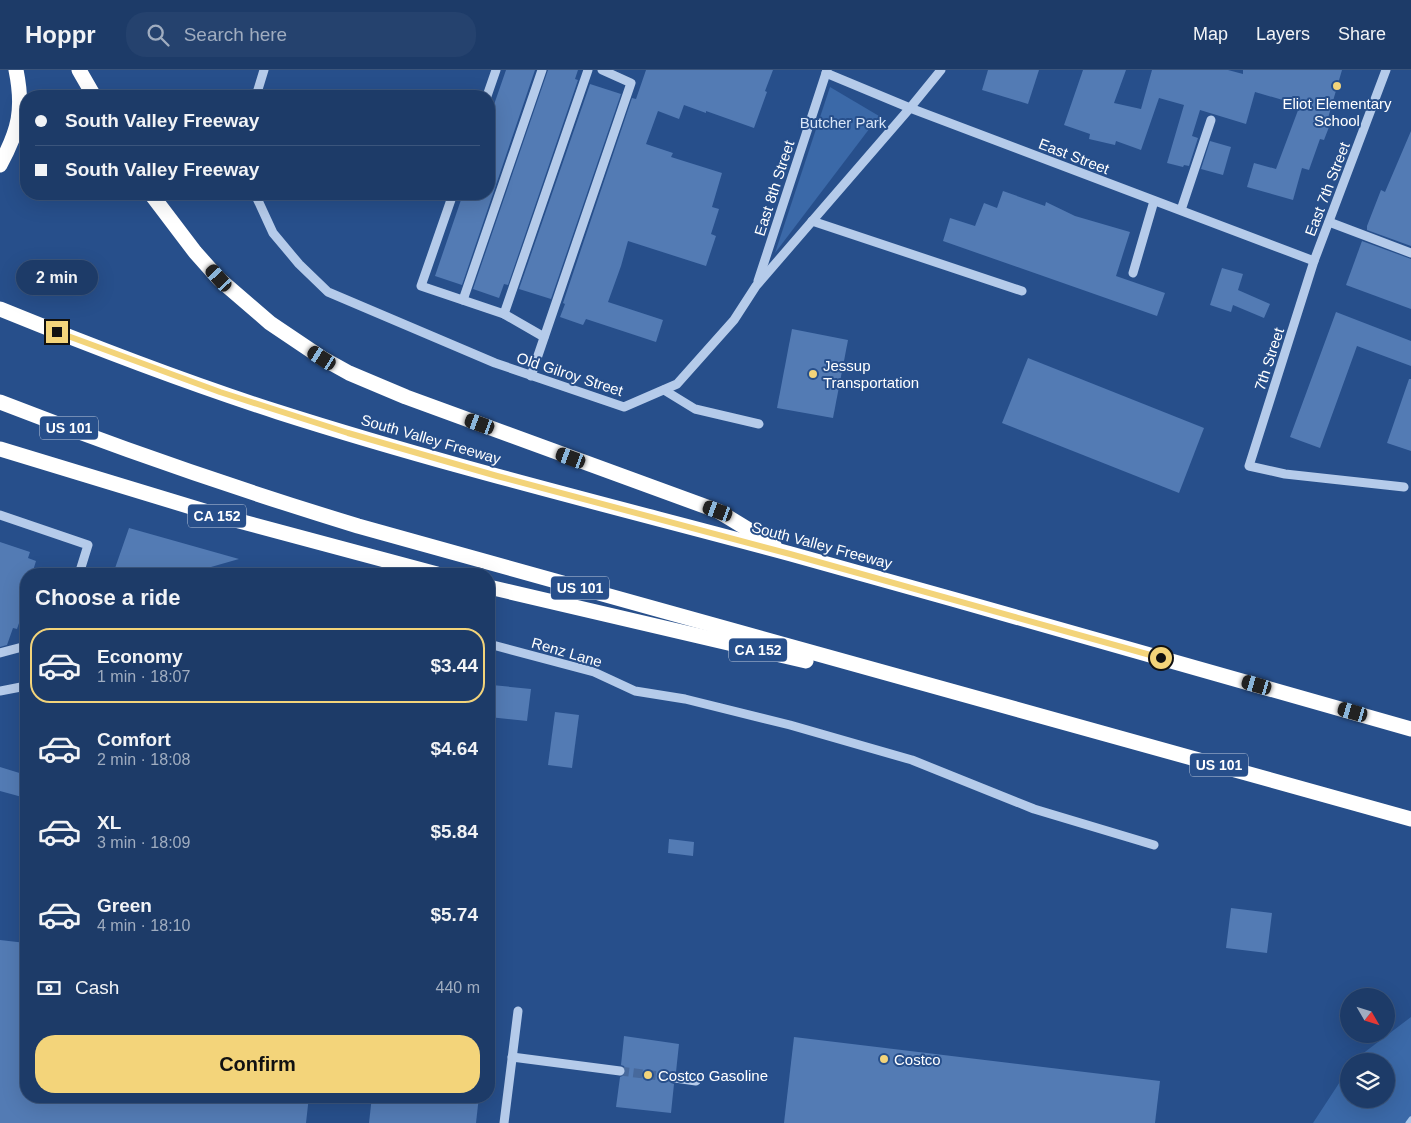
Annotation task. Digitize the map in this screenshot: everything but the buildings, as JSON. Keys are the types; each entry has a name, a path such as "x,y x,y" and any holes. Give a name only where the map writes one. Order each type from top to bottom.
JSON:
{"highway":[{"path":"0,165 12,142 19,119 20,91 16,70"},
{"path":"79,70 91,90"},
{"path":"155,200 176,230 219,278 270,323 322,358 349,373 406,398 718,511 790,554"},
{"name":"South Valley Freeway","path":"0,309 128,359 293,416 497,476 790,554 1411,728"},
{"name":"US 101","path":"0,402 138,454 358,526 1411,819"},
{"path":"0,410 138,454"},
{"name":"CA 152","path":"0,449 224,517 415,568"},
{"name":"CA 152","path":"495,588 1026,712"}],"street":[{"path":"258,90 264,70"},
{"path":"489,90 496,70"},
{"path":"463,300 542,70"},
{"path":"504,314 588,70"},
{"path":"530,376 630,83 602,70"},
{"name":"Old Gilroy Street","path":"258,200 273,233 299,264 328,292 495,363 624,407 677,384 734,320 756,286 941,70"},
{"name":"East 7th Street","path":"1314,261 1386,70"},
{"name":"East Street","path":"826,71 910,108 1314,261"},
{"name":"East 8th Street","path":"756,286 826,71"},
{"path":"1181,210 1211,120"},
{"path":"451,200 421,286 504,314 544,337"},
{"path":"1133,273 1154,200"},
{"path":"812,221 1022,291"},
{"path":"1329,222 1411,253"},
{"name":"7th Street","path":"1314,261 1249,466 1284,474 1404,488"},
{"path":"664,390 696,409 759,424"},
{"path":"0,515 88,545 81,568"},
{"name":"Renz Lane","path":"495,646 594,672 635,691 685,699 790,725 912,760 1034,809 1154,845"},
{"path":"0,652 20,647"},
{"path":"0,692 20,687"},
{"path":"504,1123 518,1011"},
{"path":"512,1057 620,1071"},
{"path":"675,1078 696,1081"}],"green space":[{"name":"Butcher Park","path":"830,87 879,116 775,253"},
{"path":"1411,1017 1411,1123 1313,1123 1340,1082 1340,1108 1395,1108 1395,1053 1364,1053 1377,1043 1395,1043 1395,1029"}],"waterway":[{"path":"1408,1123 1411,1119"}],"tunnel":[{"path":"620,1071 675,1078"}],"place":[{"name":"Eliot Elementary School","path":"1337,86"},
{"name":"Jessup Transportation","path":"813,374"},
{"name":"Costco","path":"884,1059"},
{"name":"Costco Gasoline","path":"648,1075"}],"route":[{"path":"57,332 220,392 348,433 497,476 790,554 1161,658"}]}
